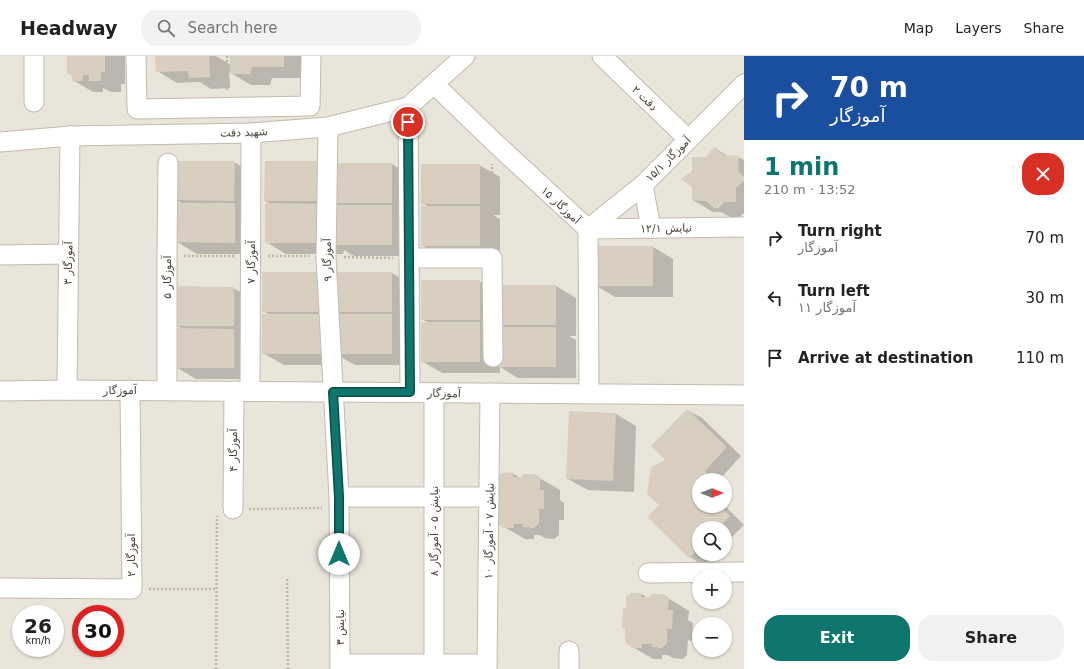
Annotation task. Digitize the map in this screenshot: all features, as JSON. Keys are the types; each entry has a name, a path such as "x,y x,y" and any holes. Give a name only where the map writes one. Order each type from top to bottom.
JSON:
{"street":[{"path":"34,56 34,102"},
{"path":"136,56 136,109 310,106 311,56"},
{"name":"شهید دقت","path":"0,142 70,136 252,133 328,127 408,107 465,56"},
{"name":"دقت ۲","path":"602,56 688,139"},
{"name":"آموزگار ۱۵","path":"434,84 588,229 589,393"},
{"name":"آموزگار ۱۵/۱","path":"588,229 643,184 744,84"},
{"path":"408,107 410,392"},
{"name":"آموزگار ۹","path":"328,127 326,257 339,502"},
{"name":"آموزگار ۷","path":"242,391 251,255 252,133"},
{"name":"آموزگار ۳","path":"67,390 70,136"},
{"name":"آموزگار ۵","path":"167,390 168,163"},
{"path":"643,184 651,228"},
{"name":"نیایش ۱۲/۱","path":"588,229 744,226"},
{"path":"0,254 68,254"},
{"path":"409,258 492,258 493,357"},
{"name":"آموزگار ۲","path":"0,588 132,589 130,390"},
{"name":"آموزگار","path":"0,391 167,390 744,395"},
{"name":"آموزگار ۴","path":"233,509 242,391"},
{"name":"نیایش ۵ - آموزگار ۸","path":"434,393 434,666"},
{"name":"نیایش ۷ - آموزگار ۱۰","path":"487,666 490,393"},
{"path":"339,502 434,497 489,497"},
{"name":"نیایش ۳","path":"339,502 340,667"},
{"path":"648,573 744,572"},
{"path":"340,667 487,666"}],"path":[{"path":"226,56 227,108"},
{"path":"492,258 493,141"},
{"path":"167,257 251,255 409,258"},
{"path":"216,669 217,509 339,502"},
{"path":"287,579 288,669"},
{"path":"132,589 216,589"}],"shaded area":[{"path":"0,56 744,56 744,669 0,669"}],"building":[{"path":"67,56 105,56 105,72 101,72 101,81 89,81 89,75 83,75 83,81 72,81 72,75 67,74"},
{"path":"155,56 209,56 210,77 189,78 188,71 156,72"},
{"path":"230,56 284,56 284,67 252,67 250,74 230,74"},
{"path":"715,147 724,155 739,156 738,171 744,177 744,181 736,188 736,202 722,202 715,209 706,201 692,200 692,187 681,179 692,171 692,157 705,157"},
{"path":"175,161 235,161 234,201 175,200"},
{"path":"265,161 323,161 323,201 264,201"},
{"path":"333,163 392,163 392,203 333,203"},
{"path":"421,164 480,164 480,204 421,204"},
{"path":"176,203 235,203 235,243 176,242"},
{"path":"265,203 324,204 323,243 265,243"},
{"path":"333,205 392,205 392,245 333,245"},
{"path":"421,206 480,206 480,246 421,246"},
{"path":"594,246 653,246 653,286 594,286"},
{"path":"262,272 321,272 321,312 262,312"},
{"path":"333,272 392,272 392,312 333,312"},
{"path":"421,280 480,280 480,320 421,320"},
{"path":"497,285 556,285 556,325 497,325"},
{"path":"175,286 234,287 234,326 175,326"},
{"path":"262,314 321,314 321,354 262,354"},
{"path":"334,314 392,314 392,354 333,354"},
{"path":"421,322 480,322 480,362 421,362"},
{"path":"497,327 556,327 556,367 497,367"},
{"path":"175,328 234,329 234,368 175,368"},
{"path":"687,409 727,447 705,471 707,473 692,473 692,513 727,513 730,516 725,521 692,521 692,555 689,558 647,517 659,505 647,494 651,467 665,460 651,446"},
{"path":"569,411 616,413 613,481 566,479"},
{"path":"513,472 513,477 522,477 522,474 535,474 540,478 540,490 544,490 544,509 539,509 539,523 534,528 523,527 523,524 514,524 514,528 503,528 496,522 498,476 502,473"},
{"path":"631,593 641,593 641,597 651,597 651,594 663,594 669,598 668,610 673,610 672,629 667,629 667,643 662,648 652,647 652,644 642,644 642,648 632,648 625,642 625,628 622,628 623,608 626,608 626,596"}],"route":[{"path":"339,554 339,497 333,392 410,392 408,122"}]}
